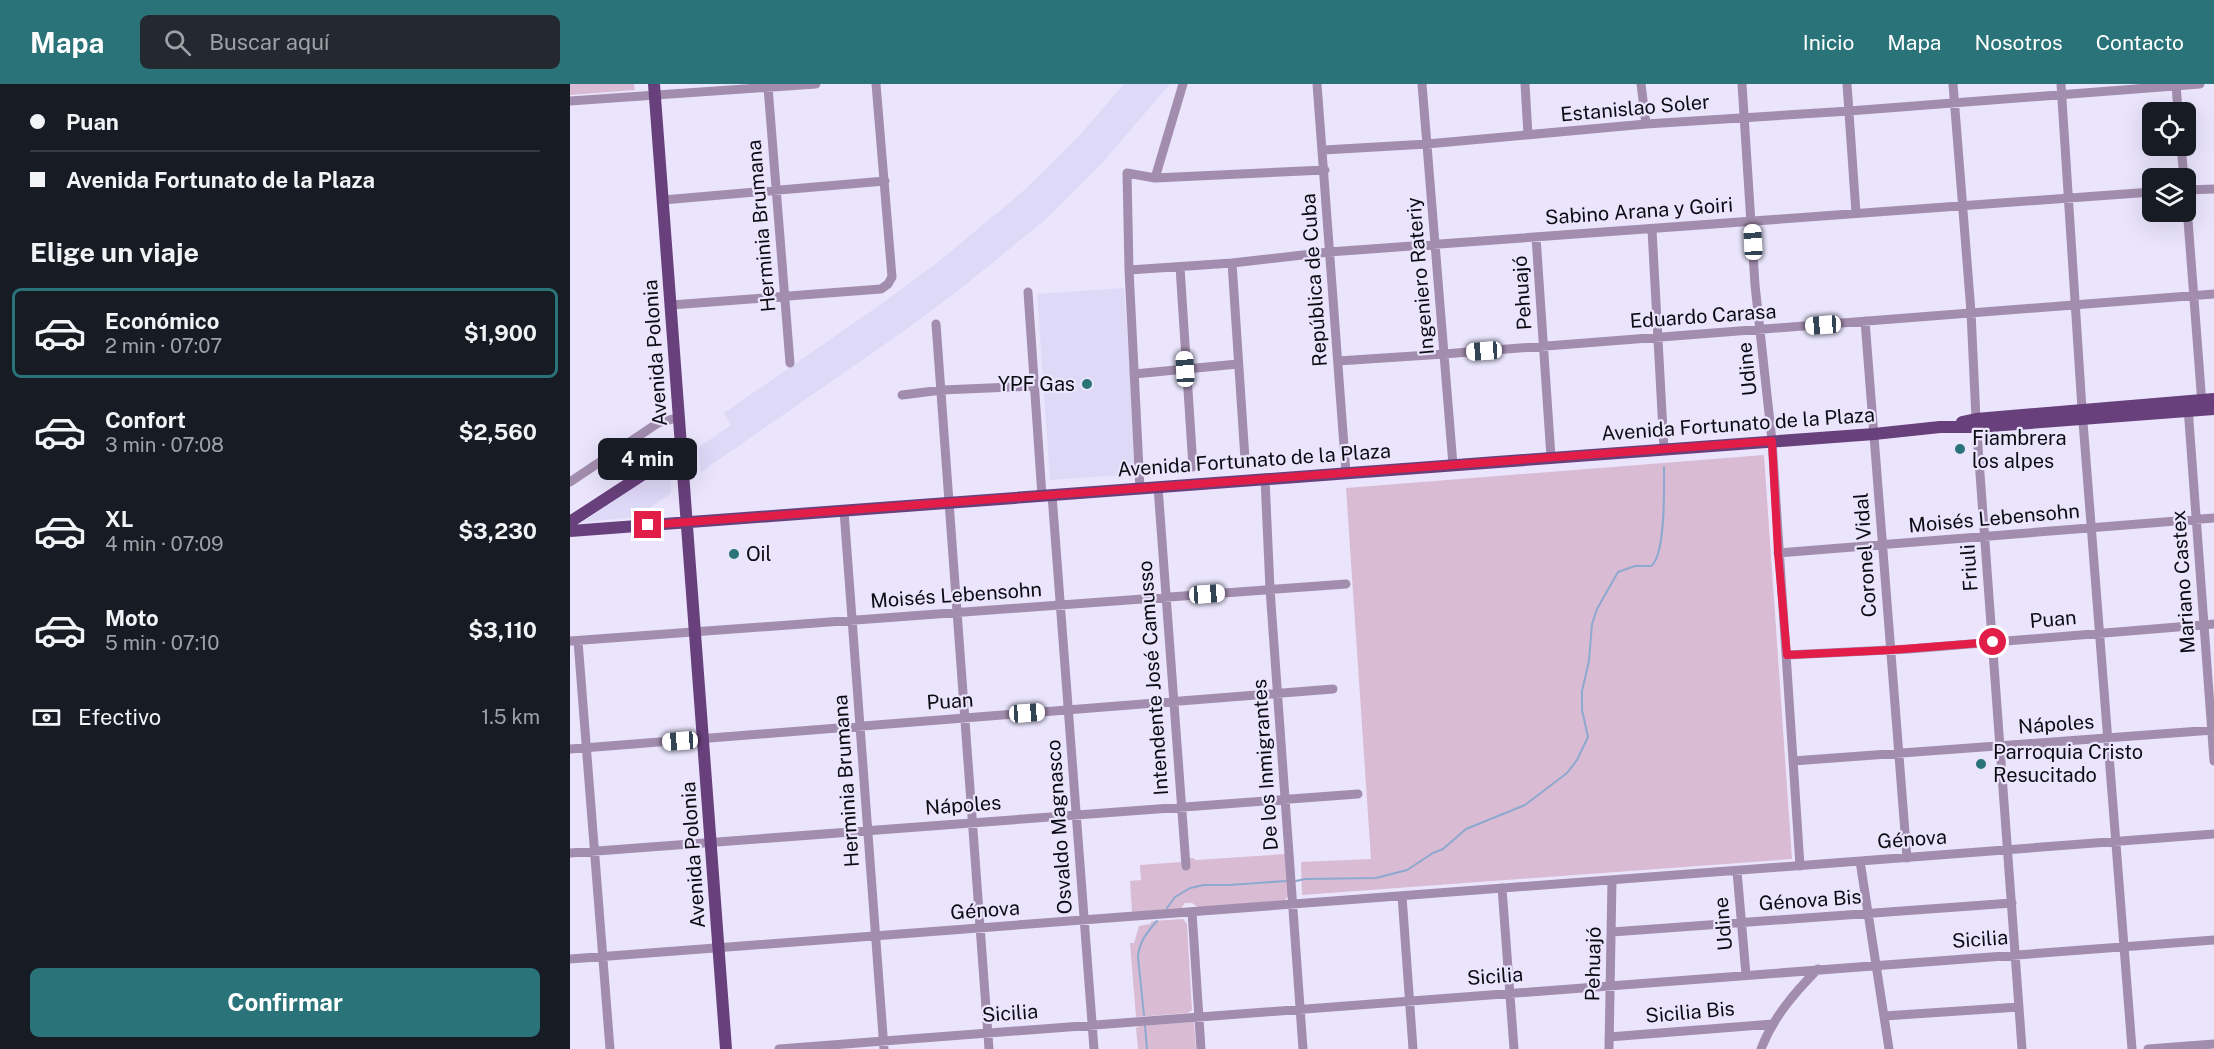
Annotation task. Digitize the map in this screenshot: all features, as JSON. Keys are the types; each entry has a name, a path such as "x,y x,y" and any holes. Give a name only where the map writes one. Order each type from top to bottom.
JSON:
{"main road":[{"name":"Avenida Polonia","path":"655,90 726,1049"},
{"name":"Avenida Fortunato de la Plaza","path":"570,531 1874,434 2208,404"},
{"path":"570,522 682,449"}],"street":[{"path":"570,102 655,90 814,84"},
{"path":"671,305 881,289 888,284 892,277 876,84"},
{"path":"1155,178 1183,84"},
{"name":"República de Cuba","path":"1317,84 1324,150 1329,252 1346,473"},
{"name":"Ingeniero Rateriy","path":"1422,84 1453,465"},
{"path":"1525,84 1528,135"},
{"path":"1641,84 1646,124"},
{"name":"Udine","path":"1742,84 1755,285 1772,441 1800,866"},
{"path":"1847,84 1856,213"},
{"name":"Friuli","path":"1953,84 2022,1049"},
{"path":"2061,84 2091,527 2132,1049"},
{"name":"Estanislao Soler","path":"1324,150 2200,84"},
{"path":"2176,85 2177,102"},
{"name":"Herminia Brumana","path":"768,87 790,363"},
{"path":"1140,489 1129,270 1127,173 1155,178 1325,170"},
{"path":"663,200 885,181"},
{"path":"2196,191 2214,189"},
{"name":"Sabino Arana y Goiri","path":"1129,270 1232,263 1329,252 2142,193"},
{"path":"2188,222 2193,296 2208,404"},
{"path":"1652,230 1656,338 1664,449"},
{"name":"Pehuajó","path":"1536,237 1551,457"},
{"path":"1232,263 1245,459"},
{"path":"1179,267 1193,467"},
{"name":"Osvaldo Magnasco","path":"1028,292 1047,496 1060,605 1094,1049"},
{"name":"Eduardo Carasa","path":"1338,361 2214,294"},
{"name":"Coronel Vidal","path":"1865,321 1907,858"},
{"path":"936,324 989,1049"},
{"path":"1134,374 1238,364"},
{"path":"902,395 942,390 1036,386"},
{"name":"Mariano Castex","path":"2188,406 2197,519 2209,624 2214,760"},
{"path":"570,482 658,423 680,417"},
{"name":"De los Inmigrantes","path":"1265,479 1270,589 1303,1049"},
{"name":"Intendente José Camusso","path":"1158,487 1186,866"},
{"name":"Herminia Brumana","path":"844,511 884,1045"},
{"name":"Moisés Lebensohn","path":"1778,553 2214,518"},
{"name":"Moisés Lebensohn","path":"574,641 1346,584"},
{"name":"Puan","path":"1787,655 1891,650 2209,624"},
{"path":"574,641 586,748 610,1049"},
{"name":"Puan","path":"570,750 1334,689"},
{"name":"Nápoles","path":"1793,761 2213,730"},
{"name":"Nápoles","path":"570,853 1358,794"},
{"name":"Génova","path":"570,959 2214,834"},
{"path":"1860,861 1889,1049"},
{"name":"Udine","path":"1737,871 1746,975"},
{"name":"Pehuajó","path":"1609,1049 1612,880"},
{"path":"1502,888 1514,1049"},
{"path":"1402,896 1413,1049"},
{"name":"Génova Bis","path":"1612,932 2012,903"},
{"path":"1192,912 1201,1049"},
{"name":"Sicilia","path":"779,1049 884,1045 988,1033 2214,940"},
{"path":"1761,1049 1773,1023 1818,969"},
{"path":"1884,1016 2019,1007"},
{"name":"Sicilia Bis","path":"1610,1037 1773,1023"},
{"path":"2148,1049 2214,1044"}],"shaded area":[{"path":"570,84 634,84 635,90 570,95"},
{"path":"1124,84 1170,84 1104,161 1045,220 959,290 904,331 701,472 698,448 731,425 724,413 938,262 1021,193 1078,137"},
{"name":"YPF Gas","path":"1124,288 1137,474 1050,480 1037,294"},
{"path":"1764,455 1792,859 1302,895 1301,862 1371,859 1346,488"},
{"path":"670,462 671,493 637,517 583,522"},
{"path":"1285,854 1288,896 1284,901 1199,908 1192,903 1185,903 1181,908 1132,912 1130,881 1141,880 1140,865 1181,862 1183,869 1189,869 1188,858 1196,860"},
{"path":"1183,919 1187,924 1192,1010 1188,1013 1136,1017 1130,943 1134,943 1139,926 1150,924 1152,921"},
{"path":"1194,1022 1196,1049 1138,1049 1136,1028 1140,1026"}],"waterway":[{"path":"1296,881 1376,878 1407,870 1443,849 1466,829 1525,805 1567,773 1577,760 1588,737 1582,710 1582,691 1589,661 1592,624 1597,609 1618,572 1635,566 1651,566 1656,560 1662,535 1664,467"},
{"path":"1167,908 1175,897 1190,888 1204,885 1286,881"},
{"path":"1144,1015 1138,957 1144,938 1157,921"},
{"path":"1145,1026 1147,1049"}],"place":[{"name":"YPF Gas","path":"1087,384"},
{"name":"Fiambrera los alpes","path":"1960,449"},
{"name":"Oil","path":"734,554"},
{"name":"Parroquia Cristo Resucitado","path":"1981,764"}],"route":[{"path":"648,525 1772,441 1778,553 1787,655 1993,642"}]}
